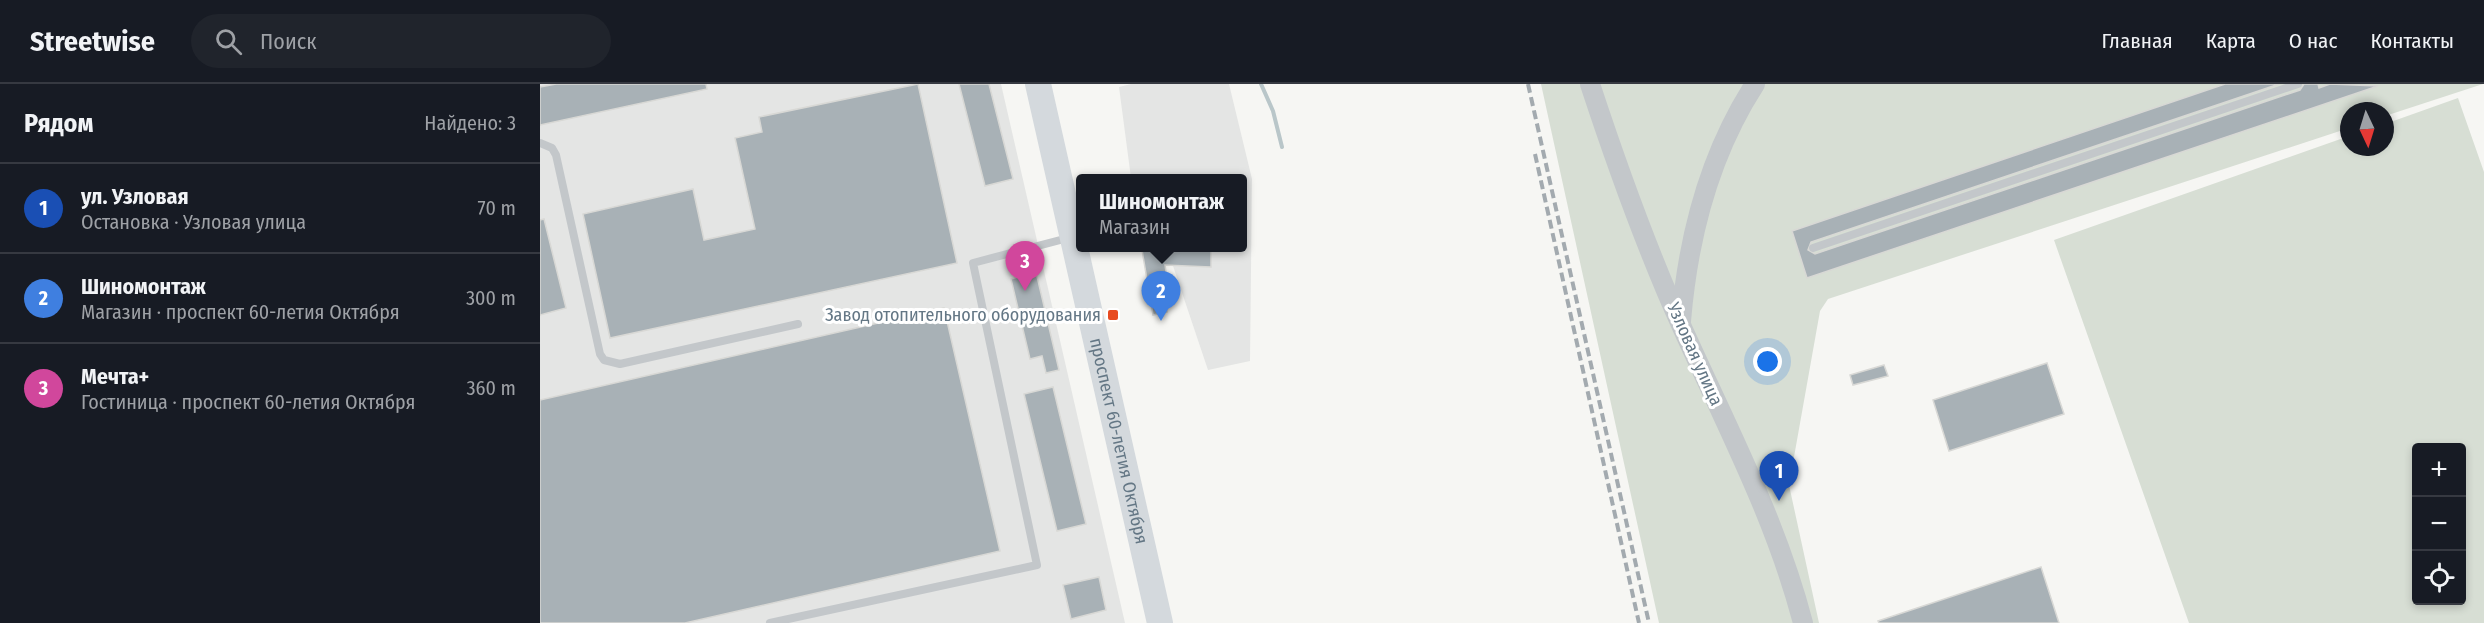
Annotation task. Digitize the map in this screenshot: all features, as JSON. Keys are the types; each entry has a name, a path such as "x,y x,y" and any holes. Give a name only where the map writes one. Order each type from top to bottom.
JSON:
{"highway":[{"name":"проспект 60-летия Октября","path":"1040,85 1072,237 1160,623"}],"street":[{"name":"Узловая улица","path":"1590,84 1627,195 1681,324 1748,470 1792,578 1803,623"},
{"path":"1681,324 1685,273 1714,163 1755,84"}],"lane":[{"path":"1813,248 2298,84"},
{"path":"540,143 552,148 556,155 600,354 604,360 620,364 798,324"},
{"path":"770,623 1037,565 973,262 1072,237"}],"shaded area":[{"path":"540,84 1001,84 1125,623 540,623"},
{"path":"1131,84 1229,84 1252,179 1250,361 1208,370 1168,252 1247,252 1247,174 1130,174 1119,87"},
{"path":"1541,84 2483,84 2394,113 2394,102 2340,102 2340,131 1828,299 1820,311 1789,485 1819,623 1659,623"},
{"path":"2458,98 2484,172 2484,623 2189,623 2054,240 2340,139 2340,156 2394,156 2394,121"}],"building":[{"path":"556,84 706,84 707,89 540,125 540,87"},
{"path":"918,84 957,263 610,338 583,214 693,189 704,240 755,229 735,138 762,132 759,117"},
{"path":"959,84 989,84 1013,179 985,186"},
{"path":"2225,84 2279,84 1811,242 1808,250 1815,254 2300,90 2304,84 2318,84 2319,88 2330,84 2378,86 1807,278 1792,231"},
{"path":"544,219 566,308 540,315 540,220"},
{"path":"1142,252 1211,252 1211,267 1165,265 1167,279 1161,281 1167,312 1153,315"},
{"path":"1036,272 1059,370 1046,373 1042,356 1030,359 1011,279"},
{"path":"944,308 1000,551 685,623 540,623 540,400"},
{"path":"2047,363 2064,414 1949,451 1933,400"},
{"path":"1884,365 1888,376 1853,385 1850,375"},
{"path":"1053,387 1086,524 1057,531 1024,394"},
{"path":"2041,567 2059,623 1879,623 1878,621"},
{"path":"1099,577 1106,610 1071,619 1063,585"}],"waterway":[{"path":"1261,84 1273,111 1282,147"}],"railway":[{"path":"1528,84 1649,623"},
{"path":"1535,154 1639,623"}],"place":[{"name":"Мечта+","path":"1025,291"},
{"name":"Завод отопительного оборудования","path":"1113,315"},
{"name":"Шиномонтаж","path":"1161,321"},
{"name":"ул. Узловая","path":"1779,501"}]}
